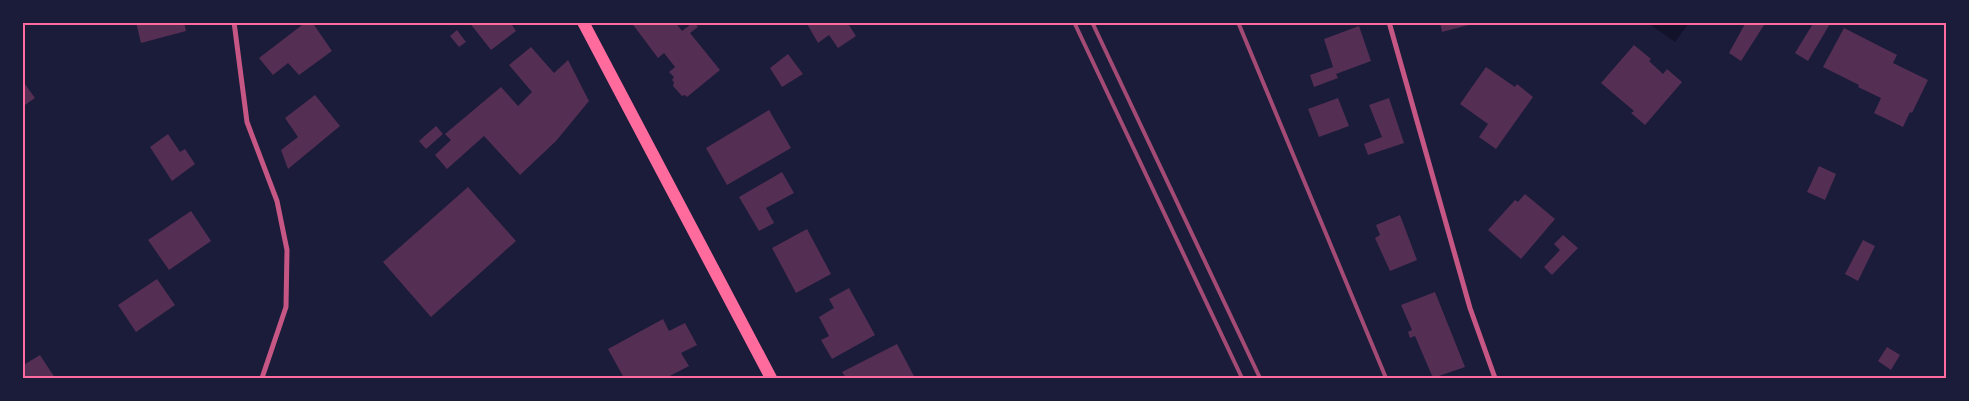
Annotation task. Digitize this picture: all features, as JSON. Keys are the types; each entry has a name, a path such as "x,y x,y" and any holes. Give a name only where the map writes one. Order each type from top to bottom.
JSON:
{"main road":[{"path":"583,22 771,378"}],"street":[{"path":"234,22 247,122 276,201 288,250 286,307 262,378"},
{"path":"1389,22 1470,308 1495,378"}],"shaded area":[{"path":"1685,22 1688,24 1675,42 1648,23"}],"building":[{"path":"136,22 184,22 186,31 141,43"},
{"path":"306,22 312,22 332,51 299,75 288,63 273,75 259,58"},
{"path":"469,22 510,22 516,31 491,50"},
{"path":"631,22 675,22 682,31 694,22 698,27 690,33 720,70 687,97 685,95 682,96 673,86 674,82 672,80 674,77 669,72 675,67 664,53 658,58"},
{"path":"806,22 847,22 856,36 838,48 829,35 818,43"},
{"path":"1440,22 1475,22 1476,23 1442,32"},
{"path":"1746,22 1766,22 1741,61 1729,53"},
{"path":"1814,22 1831,22 1808,61 1795,53"},
{"path":"1359,26 1371,61 1336,74 1338,78 1314,87 1310,75 1333,67 1324,39"},
{"path":"1844,28 1897,55 1893,63 1928,80 1903,127 1874,113 1881,98 1823,67"},
{"path":"457,30 466,42 459,47 450,36"},
{"path":"1634,45 1651,59 1649,61 1663,74 1667,69 1682,82 1645,125 1631,113 1634,111 1601,83"},
{"path":"531,47 554,73 568,60 589,101 556,141 520,175 484,136 447,169 435,155 451,140 445,134 501,87 518,106 532,92 509,65"},
{"path":"788,54 803,74 782,87 770,68"},
{"path":"1486,67 1515,87 1517,84 1533,97 1496,149 1479,137 1488,124 1460,104"},
{"path":"22,80 35,98 22,107"},
{"path":"315,95 340,126 288,169 281,150 298,137 285,118"},
{"path":"1338,98 1349,126 1319,137 1308,109"},
{"path":"1389,98 1404,143 1368,155 1364,144 1382,137 1369,105"},
{"path":"769,110 791,148 727,185 706,148"},
{"path":"436,126 443,134 426,149 419,141"},
{"path":"168,134 180,152 185,149 195,164 172,181 150,147"},
{"path":"1819,166 1836,174 1825,200 1807,192"},
{"path":"782,172 794,193 766,208 774,223 759,231 739,197"},
{"path":"468,187 516,241 431,317 383,262"},
{"path":"1525,194 1555,219 1521,259 1488,230 1515,200 1518,202"},
{"path":"191,211 211,241 169,270 148,240"},
{"path":"1400,215 1417,260 1390,271 1375,238 1380,235 1376,225"},
{"path":"807,229 831,274 796,293 772,248"},
{"path":"1563,235 1578,248 1552,275 1544,267 1560,250 1554,244"},
{"path":"1863,240 1875,246 1858,281 1845,274"},
{"path":"157,279 175,305 136,332 118,305"},
{"path":"849,288 875,335 832,359 821,340 829,336 819,317 834,308 829,299"},
{"path":"1435,292 1465,367 1433,378 1415,336 1410,338 1408,332 1412,330 1401,305"},
{"path":"663,319 669,331 685,323 697,345 681,353 689,366 666,378 624,378 608,349"},
{"path":"897,344 915,378 846,378 842,372"},
{"path":"1887,347 1900,355 1891,370 1878,361"},
{"path":"40,355 55,378 22,378 22,366"}],"railway":[{"path":"1074,22 1242,378"},
{"path":"1092,22 1260,378"},
{"path":"1238,22 1386,378"}]}
